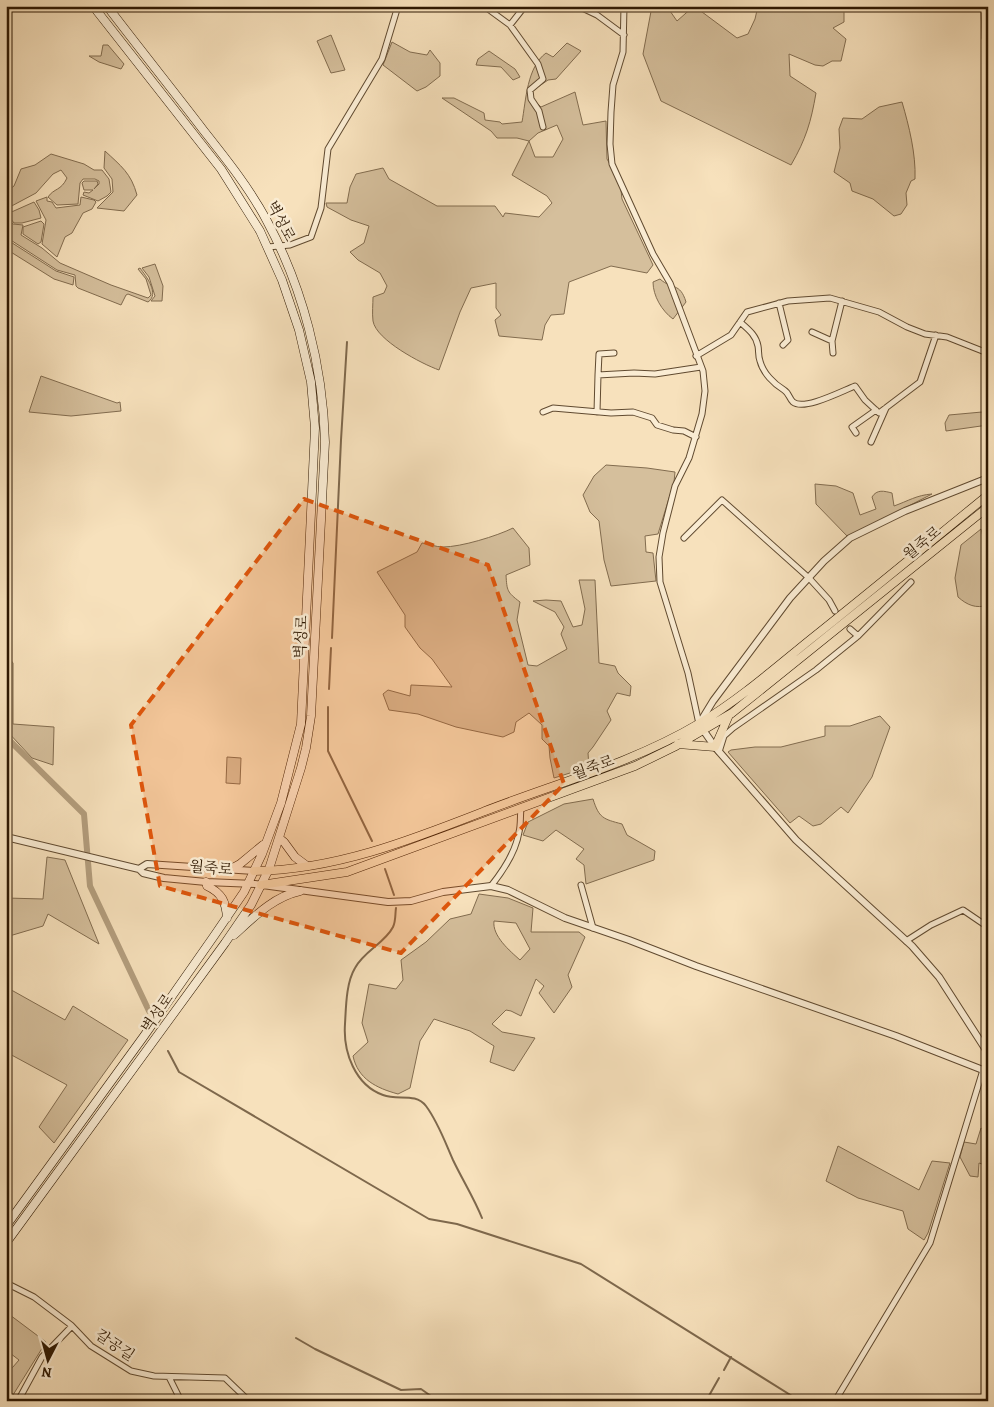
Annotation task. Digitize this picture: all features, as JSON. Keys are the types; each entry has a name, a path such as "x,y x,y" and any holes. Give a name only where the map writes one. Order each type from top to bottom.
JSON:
{"main road":[{"name":"벽성로","path":"6,1226 144,1036 227,918 248,884 281,803 301,724 315,428 311,382 299,330 282,280 253,218 221,170 93,6"},
{"name":"벽성로","path":"6,1243 251,905 268,871 279,838 306,748 311,716 325,442 324,412 317,363 302,306 279,246 266,220 236,172 106,6"},
{"name":"월죽로","path":"261,885 347,872 635,766 678,744 988,495"},
{"name":"월죽로","path":"254,871 307,866 349,858 412,839 628,759 729,715 988,507"},
{"path":"678,744 717,749 729,715"},
{"path":"279,838 295,857 307,866"},
{"path":"229,870 252,856 266,842"},
{"path":"206,882 207,886 216,890 224,900 227,918"},
{"path":"225,943 278,898 300,891"}],"street":[{"path":"268,247 290,245 311,237 321,208 328,149 382,59 398,6"},
{"path":"484,6 510,25 538,64 543,79 530,90 532,99 540,110 543,127"},
{"path":"510,25 525,6"},
{"path":"578,6 597,15 624,35"},
{"path":"624,6 623,52 612,94 610,144 612,164 653,254 670,283 701,367 704,391 702,414 696,437 689,458 675,486 658,557 660,582 688,673 701,727 717,749 796,840 906,941 939,977 988,1054"},
{"path":"984,6 985,38 988,44"},
{"path":"696,356 731,335 747,312 779,303 830,298 879,312 925,334 947,337 985,352 988,359"},
{"path":"833,352 832,342 842,301"},
{"path":"779,303 788,340 783,345"},
{"path":"740,322 753,334 758,344 760,362 763,368 776,386 787,391 792,401 800,405 823,399 854,386 879,413 920,382 936,336"},
{"path":"812,332 832,342"},
{"path":"985,352 988,346"},
{"path":"597,412 598,354 614,353"},
{"path":"598,375 634,372 655,374 701,367"},
{"path":"544,412 553,408 611,414 633,412 652,418 657,425 684,431 696,437"},
{"path":"871,442 886,408"},
{"path":"856,433 852,427 876,410"},
{"path":"701,727 713,701 790,598 824,561 850,538 904,511 988,478"},
{"path":"684,538 722,500 809,578 829,600 835,611"},
{"path":"717,749 724,736 733,728 816,670 858,636 911,582"},
{"path":"850,629 858,636"},
{"path":"491,886 501,873 515,845 519,833 521,808"},
{"name":"월죽로","path":"6,836 139,869 143,873 164,878 261,885"},
{"name":"월죽로","path":"139,869 147,864 254,871"},
{"path":"261,885 401,902 452,891 491,886 508,890 551,913 896,1036 985,1071 930,1244 835,1401"},
{"path":"581,885 593,928"},
{"path":"906,941 932,925 963,910 988,927"},
{"name":"갈공길","path":"6,1283 34,1298 72,1326 91,1346 131,1371 154,1376 225,1378 245,1400"},
{"path":"18,1401 42,1356 72,1326"},
{"path":"169,1376 181,1401"}],"highlighted area":[{"path":"304,499 488,565 564,784 401,953 160,886 131,725"}],"shaded area":[{"path":"652,6 661,6 662,11 670,11 677,21 694,6 737,38 748,34 755,19 758,6 772,9 772,6 844,7 844,22 833,28 846,39 841,61 832,61 823,66 815,65 789,54 790,76 816,93 807,130 801,147 791,165 661,101 643,54"},
{"path":"331,35 345,70 331,73 317,41"},
{"path":"392,42 410,52 427,55 430,50 440,63 440,76 426,87 417,91 383,65"},
{"path":"567,43 581,51 556,79 548,80 532,91 534,100 541,107 575,92 583,125 606,121 607,159 620,182 622,199 653,265 647,273 611,266 569,282 564,314 551,315 545,325 542,340 499,336 495,320 501,315 496,308 496,283 471,288 460,312 439,370 401,350 382,336 376,328 373,321 373,297 384,293 387,286 380,273 358,260 350,252 364,243 369,226 351,220 327,207 326,203 347,203 350,187 356,174 383,168 389,179 437,206 495,206 503,217 505,213 539,217 552,203 547,196 512,175 529,141 517,138 497,138 491,131 442,98 454,98 484,113 485,120 502,124 522,122 531,75 540,59 546,53 553,57","holes":["557,125 563,139 553,157 535,157 529,141 538,133"]},
{"path":"103,45 108,45 124,64 121,69 99,62 89,56 101,56"},
{"path":"489,51 515,69 520,77 513,80 501,67 476,65 478,59"},
{"path":"902,102 913,150 915,179 911,181 906,193 907,205 901,214 894,216 873,199 852,191 850,183 834,172 840,148 839,129 843,118 862,119 879,107"},
{"path":"105,151 121,166 135,187 137,195 124,211 97,208 113,192 112,179 104,168"},
{"path":"51,154 84,164 94,170 102,170 109,179 111,192 98,201 83,195 84,192 89,193 93,190 84,190 82,183 84,181 97,181 98,184 94,189 99,184 99,181 83,179 80,183 78,204 57,205 48,197 67,178 61,170 53,174 36,193 6,209 6,192 14,186 21,169 35,165"},
{"path":"47,197 47,201 52,202 56,208 80,205 81,197 96,202 92,209 83,213 72,233 65,237 57,257 42,244 46,220 36,201"},
{"path":"34,202 41,218 14,223 7,214"},
{"path":"6,218 13,224 23,225 21,235 42,248 60,263 111,285 148,298 151,295 146,279 138,269 140,268 151,285 153,294 151,299 148,302 128,294 121,305 78,288 75,275 57,270 6,237"},
{"path":"41,221 44,224 41,242 38,244 23,234 23,227"},
{"path":"6,239 56,271 74,277 73,285 54,279 6,249"},
{"path":"155,264 163,286 162,301 151,301 155,296 149,277 142,268"},
{"path":"660,279 678,289 686,302 673,319 656,298 653,282"},
{"path":"41,376 117,403 120,402 121,411 71,416 29,412"},
{"path":"982,412 988,425 946,431 945,423 949,415"},
{"path":"606,465 675,472 674,482 658,534 645,536 646,552 653,553 656,581 611,586 604,560 599,521 590,512 583,495 594,476"},
{"path":"815,484 836,486 853,493 860,515 876,509 872,497 878,492 892,493 894,506 917,497 932,494 848,537 816,504"},
{"path":"513,528 529,548 530,565 506,575 509,591 520,602 517,620 528,665 537,666 567,649 561,634 564,627 555,612 533,601 561,601 573,627 582,625 585,609 579,580 595,580 599,663 615,666 618,673 631,686 630,696 617,693 607,711 611,720 588,753 589,767 554,778 549,746 542,739 542,725 529,713 516,722 514,732 503,737 456,727 418,714 389,710 383,694 388,690 410,696 411,685 452,687 432,659 420,648 405,627 405,615 377,572 417,552 422,543 440,547 451,547 489,538"},
{"path":"981,529 983,537 988,540 988,605 980,607 968,604 958,597 955,578 961,545"},
{"path":"6,654 13,663 13,724 54,727 53,765 32,758 6,730"},
{"path":"880,716 890,727 872,777 848,813 841,807 821,824 813,826 799,816 790,823 728,752 755,747 781,747 825,736 825,726 850,726"},
{"path":"227,757 241,758 240,784 226,783"},
{"path":"593,799 597,810 603,817 622,824 627,835 655,851 654,860 586,884 584,865 576,859 584,849 556,830 543,841 523,835 528,822 564,804"},
{"path":"47,857 65,860 99,944 48,914 43,926 6,937 6,898 43,899"},
{"path":"479,894 508,898 533,908 531,932 579,932 585,937 568,975 572,987 554,1013 539,993 544,986 536,979 521,1016 506,1010 492,1024 502,1032 535,1038 514,1071 490,1062 494,1046 470,1031 434,1019 420,1041 410,1088 398,1094 382,1089 364,1077 355,1064 353,1056 368,1042 362,1023 369,984 396,989 403,980 401,960 426,942 450,919 471,914","holes":["494,921 516,923 530,949 520,960 502,943 494,927"]},
{"path":"6,987 65,1020 73,1006 128,1040 54,1143 39,1127 67,1085 6,1052"},
{"path":"981,1128 988,1133 988,1166 979,1163 978,1177 970,1176 960,1157 964,1142 976,1144"},
{"path":"838,1146 919,1190 932,1161 950,1163 928,1233 924,1240 908,1229 903,1211 858,1198 826,1181"},
{"path":"6,1312 46,1342 13,1395 6,1385 6,1375 19,1360 6,1350"}],"waterway":[{"path":"332,638 347,342"},
{"path":"329,689 331,648"},
{"path":"328,707 328,751 372,841"},
{"path":"6,737 84,814 90,886 149,1011"},
{"path":"385,869 394,895"},
{"path":"396,908 393,927 385,938 359,962 352,974 347,995 346,1046 353,1066 365,1084 383,1095 417,1099 426,1106 438,1125 482,1218"},
{"path":"168,1051 179,1072 429,1219 457,1224 581,1264 800,1401"},
{"path":"296,1338 401,1390 421,1389 438,1401"},
{"path":"724,1370 731,1357"},
{"path":"706,1401 719,1378"}]}
